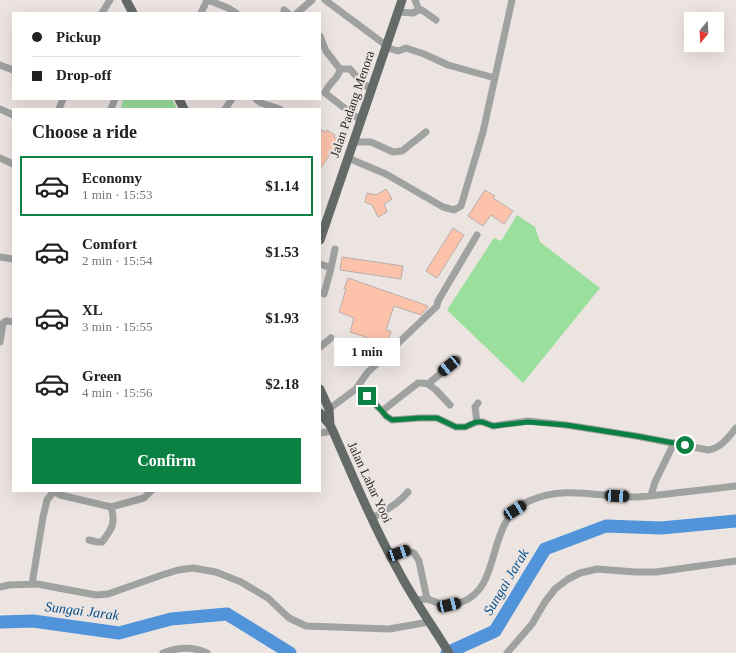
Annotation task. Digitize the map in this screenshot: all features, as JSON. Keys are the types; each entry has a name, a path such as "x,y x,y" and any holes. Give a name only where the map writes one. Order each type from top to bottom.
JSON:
{"main road":[{"path":"126,0 132,12"},
{"name":"Jalan Padang Menora","path":"321,237 402,0"},
{"name":"Jalan Lahar Yooi","path":"321,391 329,409 331,428"},
{"name":"Jalan Lahar Yooi","path":"321,414 331,428 391,556 415,600 449,653"}],"street":[{"path":"103,12 110,0"},
{"path":"202,12 208,0 234,12"},
{"path":"300,12 312,0"},
{"path":"325,0 391,50 398,51 406,48 448,65 495,78"},
{"path":"415,0 419,10"},
{"path":"348,158 386,174 443,207 454,210 461,206 483,132 512,0"},
{"path":"398,12 413,13 422,10 436,20"},
{"path":"321,38 326,50 340,69 340,74 327,87 325,93 360,120"},
{"path":"0,65 12,70"},
{"path":"340,69 350,69 362,83 371,89"},
{"path":"258,100 267,105 278,108"},
{"path":"0,109 12,115"},
{"path":"353,142 371,142 393,152 402,150 426,132"},
{"path":"0,158 12,164"},
{"path":"329,409 356,389 367,373 436,306 438,300 477,235"},
{"path":"324,294 335,249"},
{"path":"0,257 12,259"},
{"path":"321,264 331,268"},
{"path":"0,342 3,323 6,321 12,322"},
{"path":"321,346 331,338"},
{"path":"428,384 458,359"},
{"path":"382,411 418,383 423,382 436,390 450,405"},
{"path":"356,389 362,391 386,416 392,420 437,418 456,427 465,427 476,422 482,422 493,426 528,422 566,425 708,450 721,446 736,428"},
{"path":"476,422 475,407 478,403"},
{"path":"321,433 331,428"},
{"path":"651,495 655,482 674,443"},
{"path":"415,600 427,599 439,604 449,605 471,598 485,581 501,530 507,519 515,510 528,501 543,496 568,492 634,497 736,486"},
{"path":"32,584 43,517 48,500 53,492"},
{"path":"56,492 60,495 111,507 144,498 150,492"},
{"path":"372,518 391,508 403,499 408,492"},
{"path":"89,540 102,542 111,530 113,515 111,507"},
{"path":"391,556 407,550 414,553 419,561 427,599"},
{"path":"507,653 532,624 555,590 568,579 580,573 597,568 635,572 656,572 736,561"},
{"path":"0,587 9,585 37,584 96,595 108,594 178,570 193,568 216,572 241,582 268,598 289,618 306,626 389,629 429,622"},
{"path":"163,653 176,649 189,648 199,649 207,653"}],"green space":[{"path":"123,100 172,100 176,108 121,108"},
{"path":"517,215 535,227 540,242 600,288 523,383 447,310 494,238 501,241"}],"building":[{"path":"321,130 325,132 327,130 335,135 334,137 339,141 321,168"},
{"path":"386,189 392,199 384,204 387,212 378,217 372,205 365,202 367,193 376,195"},
{"path":"485,190 495,196 493,198 513,211 504,224 491,215 483,226 468,216"},
{"path":"453,228 464,235 437,278 426,271"},
{"path":"342,257 403,266 401,279 340,270"},
{"path":"348,278 428,306 421,315 394,306 386,330 391,331 387,344 350,332 354,318 339,312"}],"waterway":[{"name":"Sungai Jarak","path":"447,653 495,631 545,549 606,526 661,528 736,521"},
{"name":"Sungai Jarak","path":"0,622 33,621 119,633 171,619 227,614 290,653"}],"route":[{"path":"367,396 386,416 392,420 437,418 456,427 465,427 476,422 482,422 493,426 528,422 566,425 685,445"}]}
